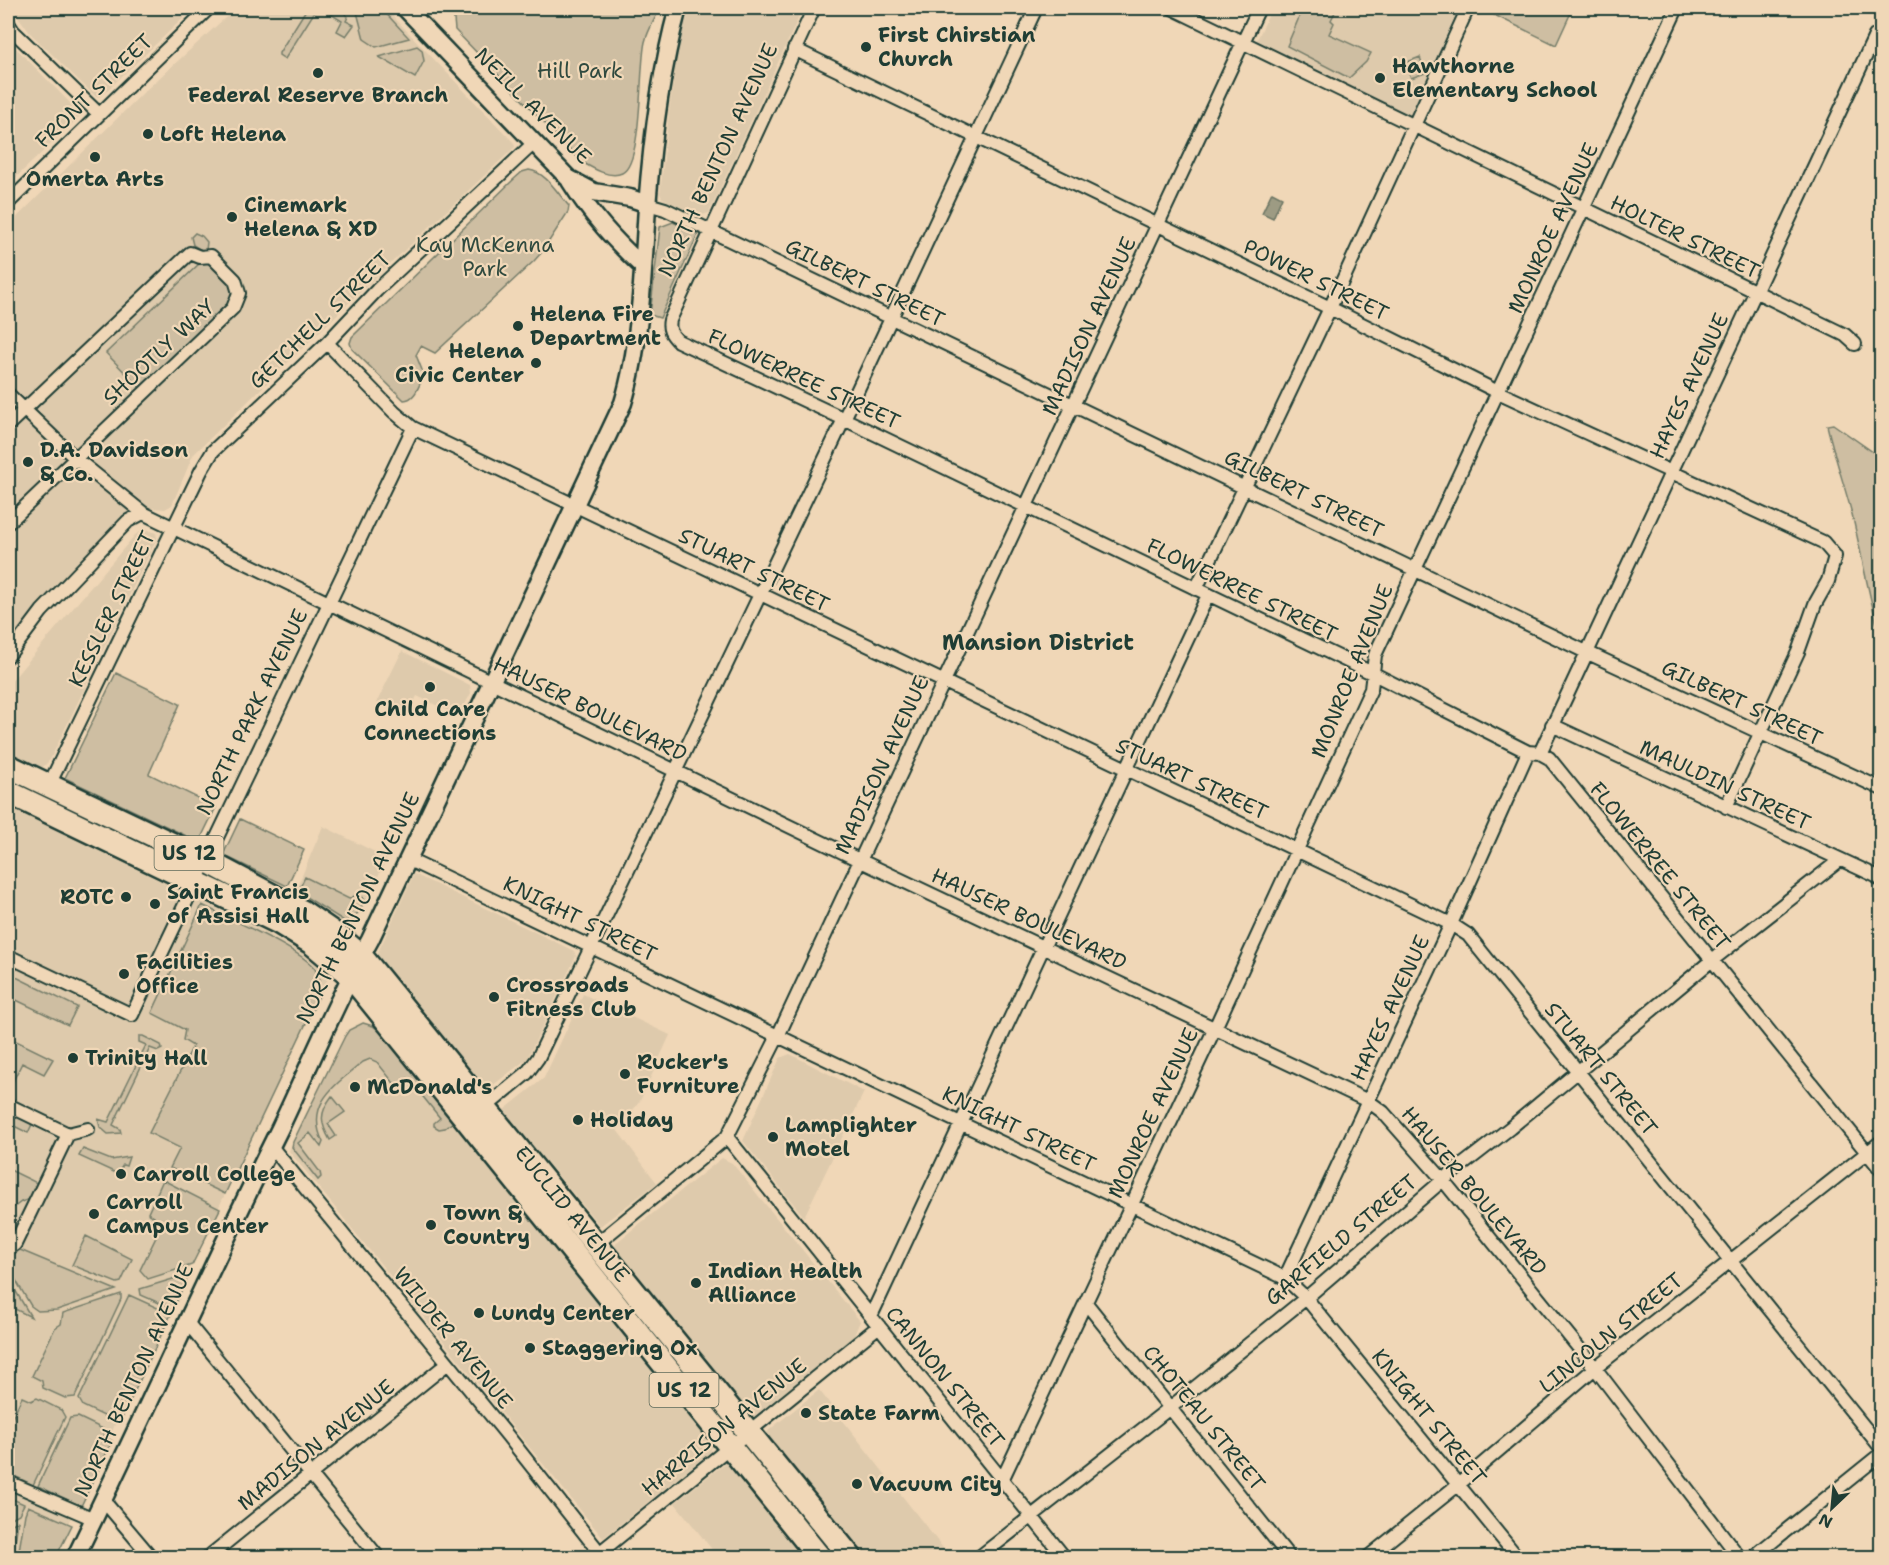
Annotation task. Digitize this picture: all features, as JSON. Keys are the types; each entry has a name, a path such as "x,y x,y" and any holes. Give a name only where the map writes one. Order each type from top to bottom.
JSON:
{"highway":[{"name":"US 12","path":"8,766 205,860 303,912 335,934 355,965"},
{"name":"US 12","path":"8,792 196,882 355,965"},
{"name":"EUCLID AVENUE","path":"355,965 486,1107 851,1557"},
{"name":"EUCLID AVENUE","path":"355,965 467,1121 820,1557"}],"main road":[{"name":"NEILL AVENUE","path":"405,8 568,178 594,192 630,198 648,204"},
{"path":"643,267 663,69 678,8"},
{"path":"568,178 589,211 643,267"},
{"name":"NORTH BENTON AVENUE","path":"75,1557 615,423 629,384 643,267"}],"street":[{"name":"FRONT STREET","path":"8,203 209,8"},
{"name":"NORTH BENTON AVENUE","path":"670,332 670,320 710,230 814,8"},
{"path":"467,1121 527,1073 538,1058 892,317 1036,8"},
{"name":"HOLTER STREET","path":"1173,8 1754,293 1845,335 1855,344"},
{"name":"MADISON AVENUE","path":"579,1259 727,1137 778,1036 1259,8"},
{"path":"1196,589 1330,308 1467,8"},
{"name":"MONROE AVENUE","path":"1002,1480 1215,1028 1371,689 1376,655 1677,8"},
{"path":"8,23 13,31 99,114"},
{"name":"HAYES AVENUE","path":"1285,1278 1451,924 1534,753 1552,725 1875,36"},
{"name":"POWER STREET","path":"794,49 1330,308 1498,392 1823,542 1835,556 1834,566 1815,604 1798,652 1761,734"},
{"name":"GETCHELL STREET","path":"213,451 327,343 378,290 534,143"},
{"path":"648,204 665,209 710,230"},
{"name":"GILBERT STREET","path":"710,230 1586,652 1881,789"},
{"name":"SHOOTLY WAY","path":"8,523 234,308 239,293 234,280 211,256 190,253 24,409"},
{"name":"FLOWERREE STREET","path":"670,332 678,341 844,418 1534,753 1549,758 1881,1171"},
{"name":"STUART STREET","path":"327,343 394,412 413,428 1451,924 1468,935 1881,1451"},
{"name":"HAUSER BOULEVARD","path":"8,394 75,458 143,513 859,860 1368,1101 1383,1112 1443,1180 1595,1368 1740,1557"},
{"path":"8,425 24,409"},
{"name":"NORTH PARK AVENUE","path":"8,956 132,1015 413,428"},
{"name":"KESSLER STREET","path":"49,785 173,528 213,451"},
{"path":"8,656 42,611 128,521 143,513"},
{"path":"871,1316 1208,595"},
{"name":"MAULDIN STREET","path":"1552,725 1876,876 1881,881"},
{"path":"1726,807 1761,734"},
{"name":"KNIGHT STREET","path":"407,859 1285,1278 1306,1298 1518,1557"},
{"name":"GARFIELD STREET","path":"978,1557 1171,1407 1306,1298 1443,1180 1578,1073 1711,961 1840,860"},
{"path":"8,1105 68,1134 88,1128"},
{"path":"8,1249 15,1244 68,1134"},
{"name":"CANNON STREET","path":"727,1137 1065,1557"},
{"name":"LINCOLN STREET","path":"1367,1557 1459,1484 1595,1368 1881,1141"},
{"name":"WILDER AVENUE","path":"270,1145 448,1363 599,1556"},
{"name":"CHOTEAU STREET","path":"1086,1303 1290,1557"},
{"path":"186,1321 379,1557"},
{"name":"HARRISON AVENUE","path":"599,1556 879,1326"},
{"name":"MADISON AVENUE","path":"207,1557 448,1363"},
{"path":"1752,1557 1881,1451"},
{"path":"8,1482 94,1519"},
{"path":"103,1500 152,1557"}],"shaded area":[{"path":"12,8 194,8 101,96 96,97 30,33"},
{"path":"236,8 385,8 514,143 515,147 357,295 193,455 172,505 165,509 151,508 125,519 43,599 8,643 8,226 146,90"},
{"path":"692,8 803,8 709,213 699,216 662,198 660,193 678,48 684,25"},
{"name":"Hawthorne Elementary School","path":"1272,8 1459,8 1410,115 1257,40"},
{"path":"8,40 79,112 79,117 8,185"},
{"path":"1272,192 1282,197 1273,218 1262,213"},
{"path":"145,529 156,533 157,538 50,760 44,766 34,770 8,756 8,685 135,535"},
{"path":"402,651 470,685 471,693 459,716 417,696 407,716 377,702"},
{"name":"Carroll College","path":"8,807 265,932 304,954 329,976 52,1557 8,1557"},
{"path":"323,826 387,858 357,919 353,922 341,921 295,892"},
{"path":"414,874 574,951 576,956 527,1059 488,1089 379,958 378,952"},
{"path":"583,994 670,1035 640,1101 617,1130 657,1183 600,1226 504,1110 544,1078"},
{"path":"363,1023 373,1026 382,1033 713,1444 710,1452 603,1538 289,1151 345,1036 349,1030"},
{"path":"790,1054 864,1092 804,1217 743,1141 780,1058"},
{"path":"722,1158 732,1163 860,1321 853,1338 754,1416 748,1414 614,1248 617,1242"},
{"path":"819,1390 950,1557 864,1557 766,1436 768,1431"},
{"path":"724,1464 731,1466 804,1557 718,1557 675,1503"}],"green space":[{"path":"307,8 317,8 285,59 279,53"},
{"path":"321,8 349,8 345,14 348,17 346,21 354,25 346,36 337,31 342,21"},
{"path":"356,8 381,8 409,38 376,47 364,39"},
{"name":"Hill Park","path":"453,8 660,8 645,42 637,134 629,166 622,173 612,175 582,162 455,30"},
{"path":"1303,8 1337,8 1331,20 1334,23 1329,34 1371,53 1366,62 1349,78 1287,46"},
{"path":"1483,8 1573,8 1556,45"},
{"path":"417,46 422,50 424,61 415,78 379,57"},
{"path":"1420,57 1425,73 1411,78 1405,63"},
{"name":"Kay McKenna Park","path":"529,170 541,175 551,184 569,206 568,212 534,261 435,353 421,346 416,355 424,375 414,394 404,400 352,349 350,343 352,337 513,180 522,172"},
{"path":"673,222 698,234 660,318 650,315 660,227"},
{"path":"195,233 207,242 206,250 193,245 191,237"},
{"path":"207,262 230,284 230,304 140,388 106,353 200,263"},
{"path":"1833,424 1881,456 1881,639 1852,514 1827,425"},
{"path":"116,673 180,704 149,774 216,807 199,842 65,778"},
{"path":"240,819 304,850 287,886 223,855"},
{"path":"305,877 349,899 358,894 365,900 355,916 344,921 298,892"},
{"path":"202,905 295,952 315,969 319,982 319,996 225,1194 170,1168 180,1148 149,1133 193,1046 183,1040 185,1030 152,1013"},
{"path":"8,973 77,1007 68,1025 8,996"},
{"path":"363,1023 373,1026 382,1033 453,1122 445,1128 439,1129 434,1126 440,1118 408,1078 397,1087 377,1062 370,1059 363,1062 334,1087 320,1105 318,1128 323,1142 321,1147 310,1133 298,1143 320,1172 321,1177 318,1180 292,1147 293,1142 345,1036 349,1030"},
{"path":"139,1036 161,1045 162,1049 158,1051 150,1048 113,1125 120,1129 121,1133 108,1134 100,1127 98,1119 108,1122 146,1045 139,1042"},
{"path":"8,1037 53,1059 44,1074 22,1063 8,1098"},
{"path":"332,1096 345,1112 328,1124 336,1136 330,1140 322,1118"},
{"path":"8,1110 33,1122 28,1133 8,1123"},
{"path":"83,1149 111,1160 129,1157 126,1166 123,1165 116,1173 79,1156"},
{"path":"8,1169 39,1184 33,1198 13,1208 8,1208"},
{"path":"163,1180 220,1209 192,1265 148,1279 140,1270 163,1223 148,1213"},
{"path":"86,1236 132,1259 121,1282 117,1283 72,1265"},
{"path":"20,1250 116,1290 57,1310 38,1311 31,1306 8,1267 14,1254"},
{"path":"189,1274 173,1309 141,1295 140,1289"},
{"path":"8,1278 31,1317 15,1309 8,1324"},
{"path":"121,1294 121,1299 75,1397 65,1398 43,1388 42,1381 32,1376 55,1328 61,1324 63,1313"},
{"path":"129,1295 171,1314 122,1418 113,1416 108,1418 83,1406 79,1399"},
{"path":"22,1397 31,1401 37,1398 61,1410 65,1417 33,1485 8,1473 8,1419 11,1420"},
{"path":"78,1417 103,1429 105,1437 112,1441 81,1506 38,1486 70,1418"},
{"path":"8,1497 24,1504 19,1514 8,1520"},
{"path":"28,1506 72,1525 56,1557 18,1557"},
{"path":"18,1521 13,1557 8,1557 8,1526"}],"place":[{"name":"First Chirstian Church","path":"866,47"},
{"name":"Federal Reserve Branch","path":"318,73"},
{"name":"Hawthorne Elementary School","path":"1380,78"},
{"name":"Loft Helena","path":"148,134"},
{"name":"Omerta Arts","path":"95,157"},
{"name":"Cinemark Helena & XD","path":"232,217"},
{"name":"Helena Fire Department","path":"518,326"},
{"name":"Helena Civic Center","path":"536,363"},
{"name":"D.A. Davidson & Co.","path":"28,462"},
{"name":"Child Care Connections","path":"430,687"},
{"name":"ROTC","path":"126,897"},
{"name":"Saint Francis of Assisi Hall","path":"155,904"},
{"name":"Facilities Office","path":"124,974"},
{"name":"Crossroads Fitness Club","path":"494,997"},
{"name":"Trinity Hall","path":"73,1058"},
{"name":"Rucker's Furniture","path":"625,1074"},
{"name":"McDonald's","path":"355,1087"},
{"name":"Holiday","path":"578,1120"},
{"name":"Lamplighter Motel","path":"773,1137"},
{"name":"Carroll College","path":"121,1174"},
{"name":"Carroll Campus Center","path":"94,1214"},
{"name":"Town & Country","path":"431,1225"},
{"name":"Indian Health Alliance","path":"696,1283"},
{"name":"Lundy Center","path":"479,1313"},
{"name":"Staggering Ox","path":"530,1348"},
{"name":"State Farm","path":"806,1413"},
{"name":"Vacuum City","path":"857,1484"}],"district":[{"name":"Mansion District","path":"1038,642"}]}
